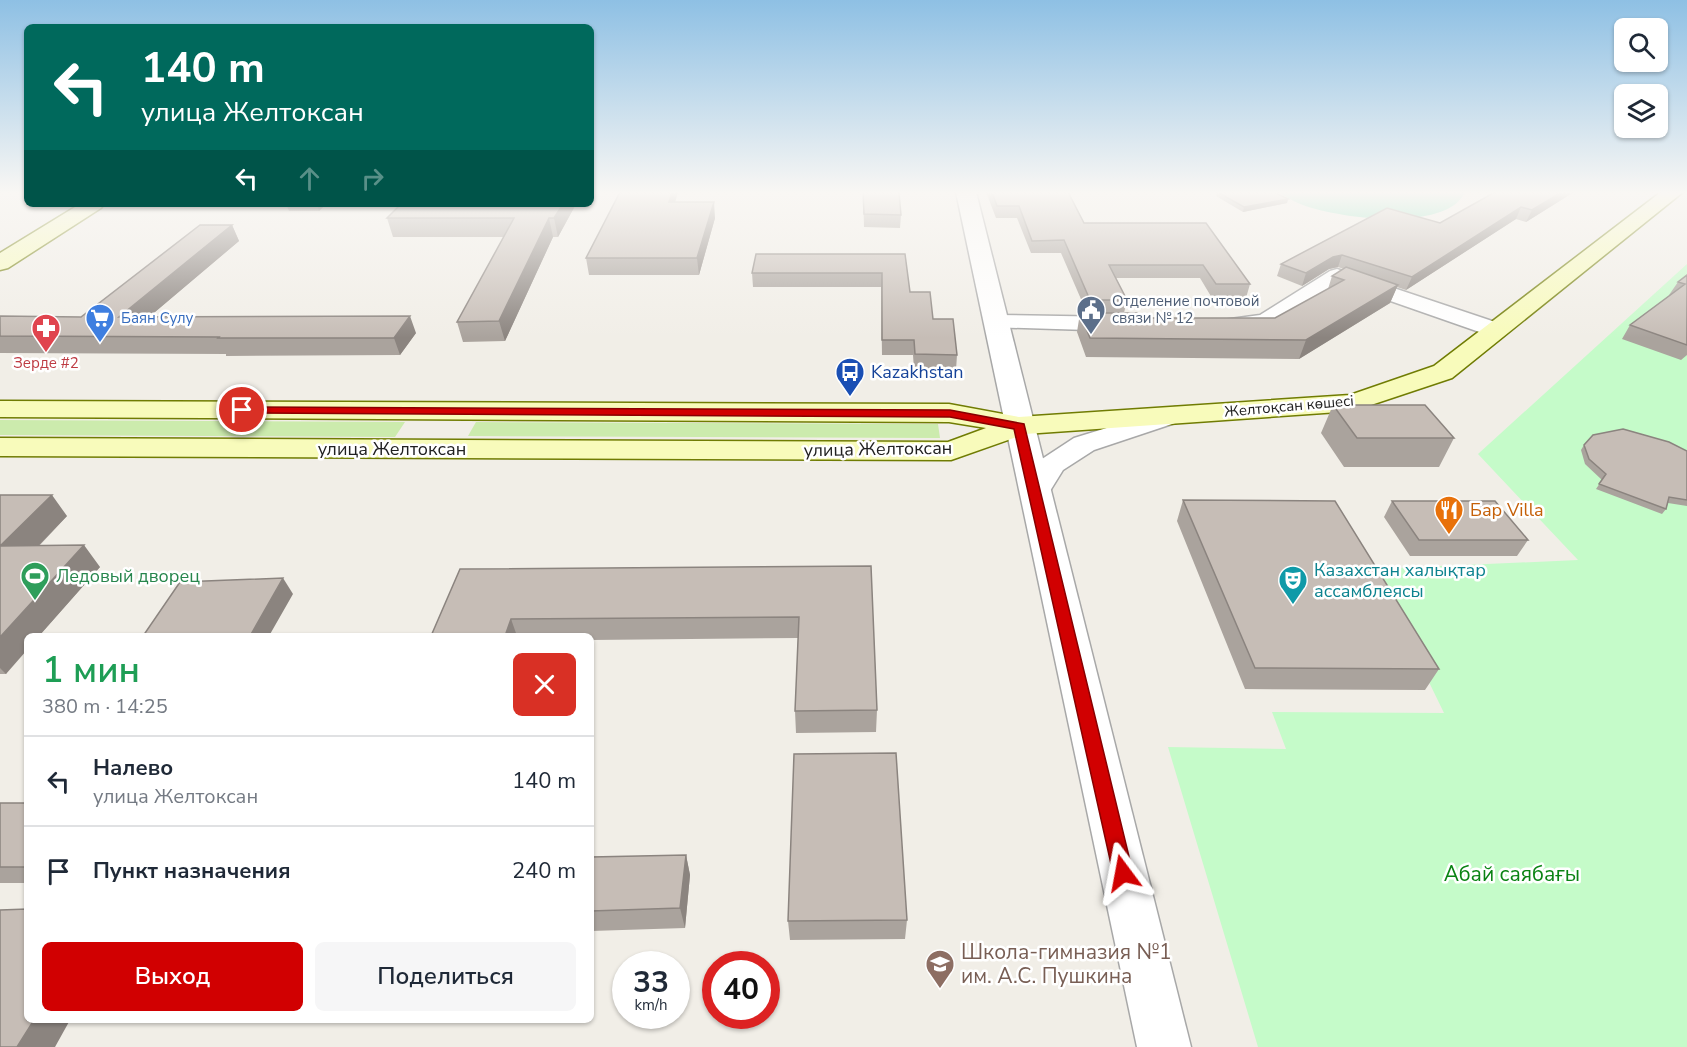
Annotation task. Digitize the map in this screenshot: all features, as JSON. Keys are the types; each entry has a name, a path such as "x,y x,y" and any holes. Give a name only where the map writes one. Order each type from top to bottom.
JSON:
{"main road":[{"path":"0,263 35,241"},
{"name":"Желтоқсан көшесі","path":"1019,426 1353,403 1443,372 1610,241"},
{"name":"улица Желтоксан","path":"0,410 950,413 1019,426"},
{"path":"421,449 443,411"},
{"name":"улица Желтоксан","path":"0,447 951,451 1019,426"}],"street":[{"path":"977,241 1164,1047"},
{"path":"1210,324 1255,324 1268,320 1337,275 1496,330"},
{"path":"996,322 1139,324"},
{"path":"1035,493 1052,465 1084,444 1176,415"}],"green space":[{"name":"Абай саябағы","path":"1687,264 1687,1047 1258,1047 1168,747 1286,749 1272,712 1444,713 1374,569 1578,560 1478,454"},
{"path":"0,420 405,422 395,437 0,435"},
{"path":"476,422 938,424 940,438 468,436"}],"building":[{"path":"179,241 213,241 119,317 410,316 394,338 0,336 0,316 81,317"},
{"path":"501,241 538,241 499,321 457,322"},
{"path":"595,241 702,241 697,258 586,258"},
{"path":"1064,241 1219,241 1250,284 1216,284 1203,265 1109,265 1127,300 1090,300"},
{"path":"1325,241 1468,241 1412,277 1342,255 1333,257 1306,273 1281,264"},
{"path":"756,254 905,254 910,292 930,292 933,319 953,319 957,355 915,354 914,340 882,340 882,273 752,273"},
{"path":"1346,267 1398,285 1306,340 1090,338 1080,313 1137,313 1140,318 1275,318 1344,280 1332,276"},
{"path":"1687,275 1687,345 1630,325 1685,284 1678,282"},
{"path":"1333,405 1425,405 1454,438 1357,438"},
{"path":"1623,429 1669,442 1687,451 1687,500 1669,497 1666,509 1599,484 1606,474 1589,459 1584,445 1593,435"},
{"path":"0,495 52,495 0,546"},
{"name":"Казахстан халықтар ассамблеясы","path":"1183,500 1335,501 1439,669 1255,668"},
{"path":"1392,501 1495,501 1528,540 1419,540"},
{"path":"84,545 0,637 0,546"},
{"path":"871,566 877,710 795,711 799,617 511,619 506,633 432,633 460,569"},
{"path":"283,578 252,633 145,633 180,582"},
{"path":"896,753 907,920 788,921 794,754"},
{"path":"0,803 24,803 24,867 0,867"},
{"path":"686,855 680,908 594,911 594,857"},
{"path":"24,909 24,1023 32,1023 17,1047 0,1047 0,910"}],"place":[{"name":"Отделение почтовой связи № 12","path":"1091,336"},
{"name":"Баян Сулу","path":"100,344"},
{"name":"Зерде #2","path":"46,354"},
{"name":"Kazakhstan","path":"850,398"},
{"name":"Бар Villa","path":"1449,536"},
{"name":"Ледовый дворец","path":"35,602"},
{"name":"Казахстан халықтар ассамблеясы","path":"1293,606"},
{"name":"Школа-гимназия №1 им. А.С. Пушкина","path":"940,990"}],"route":[{"path":"242,410 950,413 1019,426 1123,873"}]}
